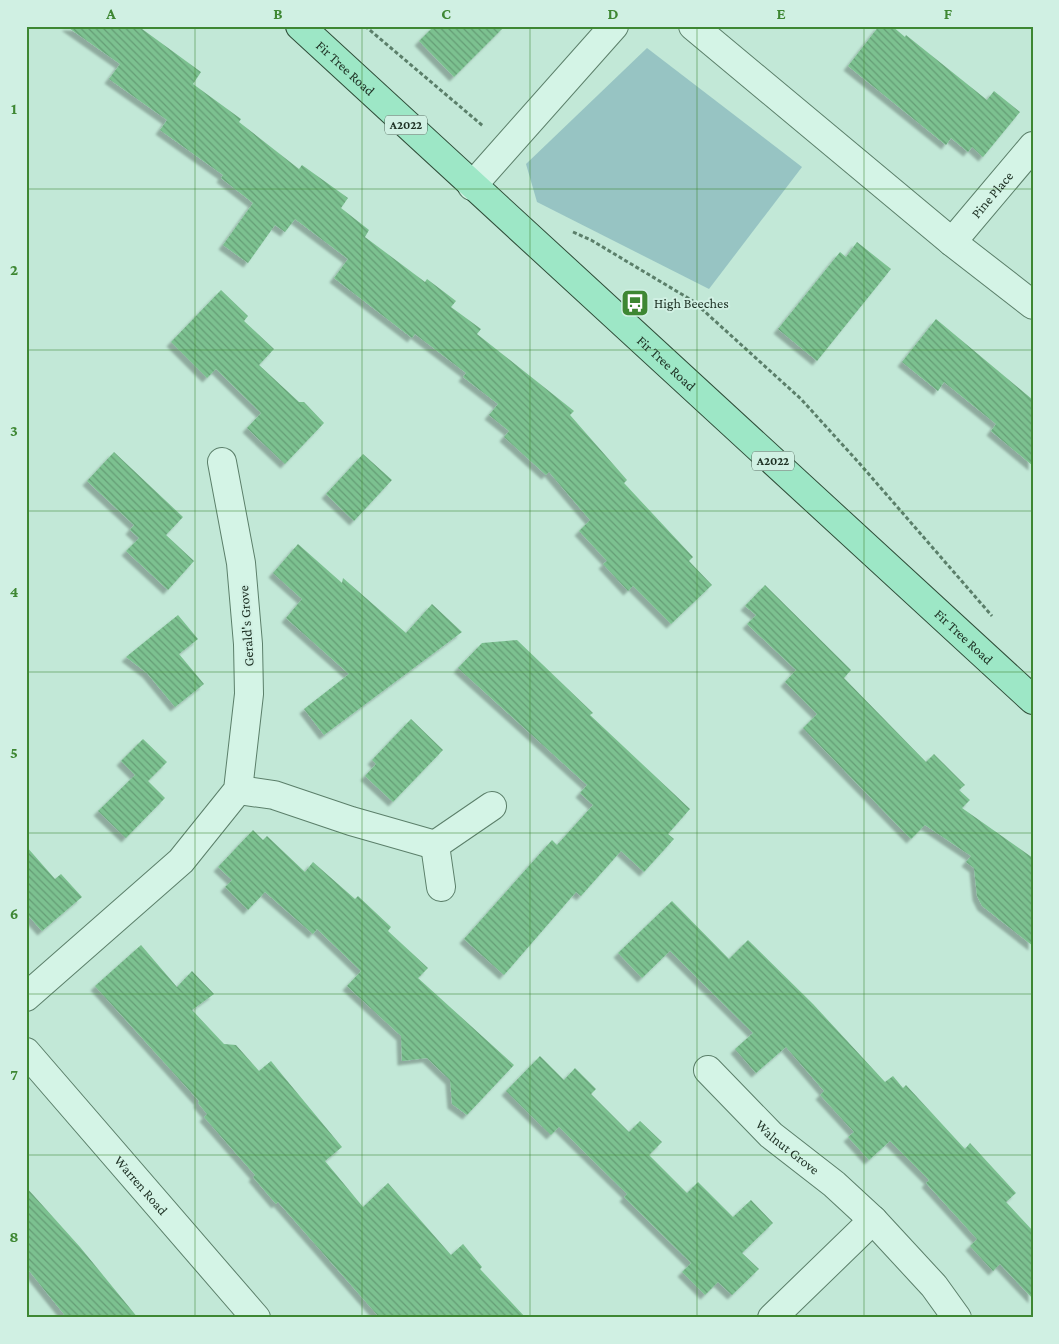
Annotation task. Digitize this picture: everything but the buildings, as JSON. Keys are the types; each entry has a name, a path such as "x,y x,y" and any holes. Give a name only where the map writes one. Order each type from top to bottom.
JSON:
{"main road":[{"name":"Fir Tree Road","path":"300,26 1033,700"}],"street":[{"path":"472,186 509,147 614,26"},
{"path":"693,26 952,242 1033,305"},
{"name":"Pine Place","path":"952,242 1033,146"},
{"name":"Gerald's Grove","path":"222,462 241,564 248,644 249,694 238,790"},
{"path":"26,997 181,860 238,790 274,795 352,821 435,845"},
{"path":"435,845 492,806"},
{"path":"435,845 440,887"},
{"name":"Warren Road","path":"26,1052 256,1318"},
{"name":"Walnut Grove","path":"708,1070 771,1135 834,1184 873,1220 934,1286 957,1318"},
{"path":"772,1318 873,1220"}],"path":[{"path":"365,26 509,147"},
{"path":"566,229 592,240 692,301 801,399 997,622"}],"shaded area":[{"path":"647,48 802,167 709,289 537,202 526,164"}],"place":[{"name":"High Beeches","path":"635,303"}]}
